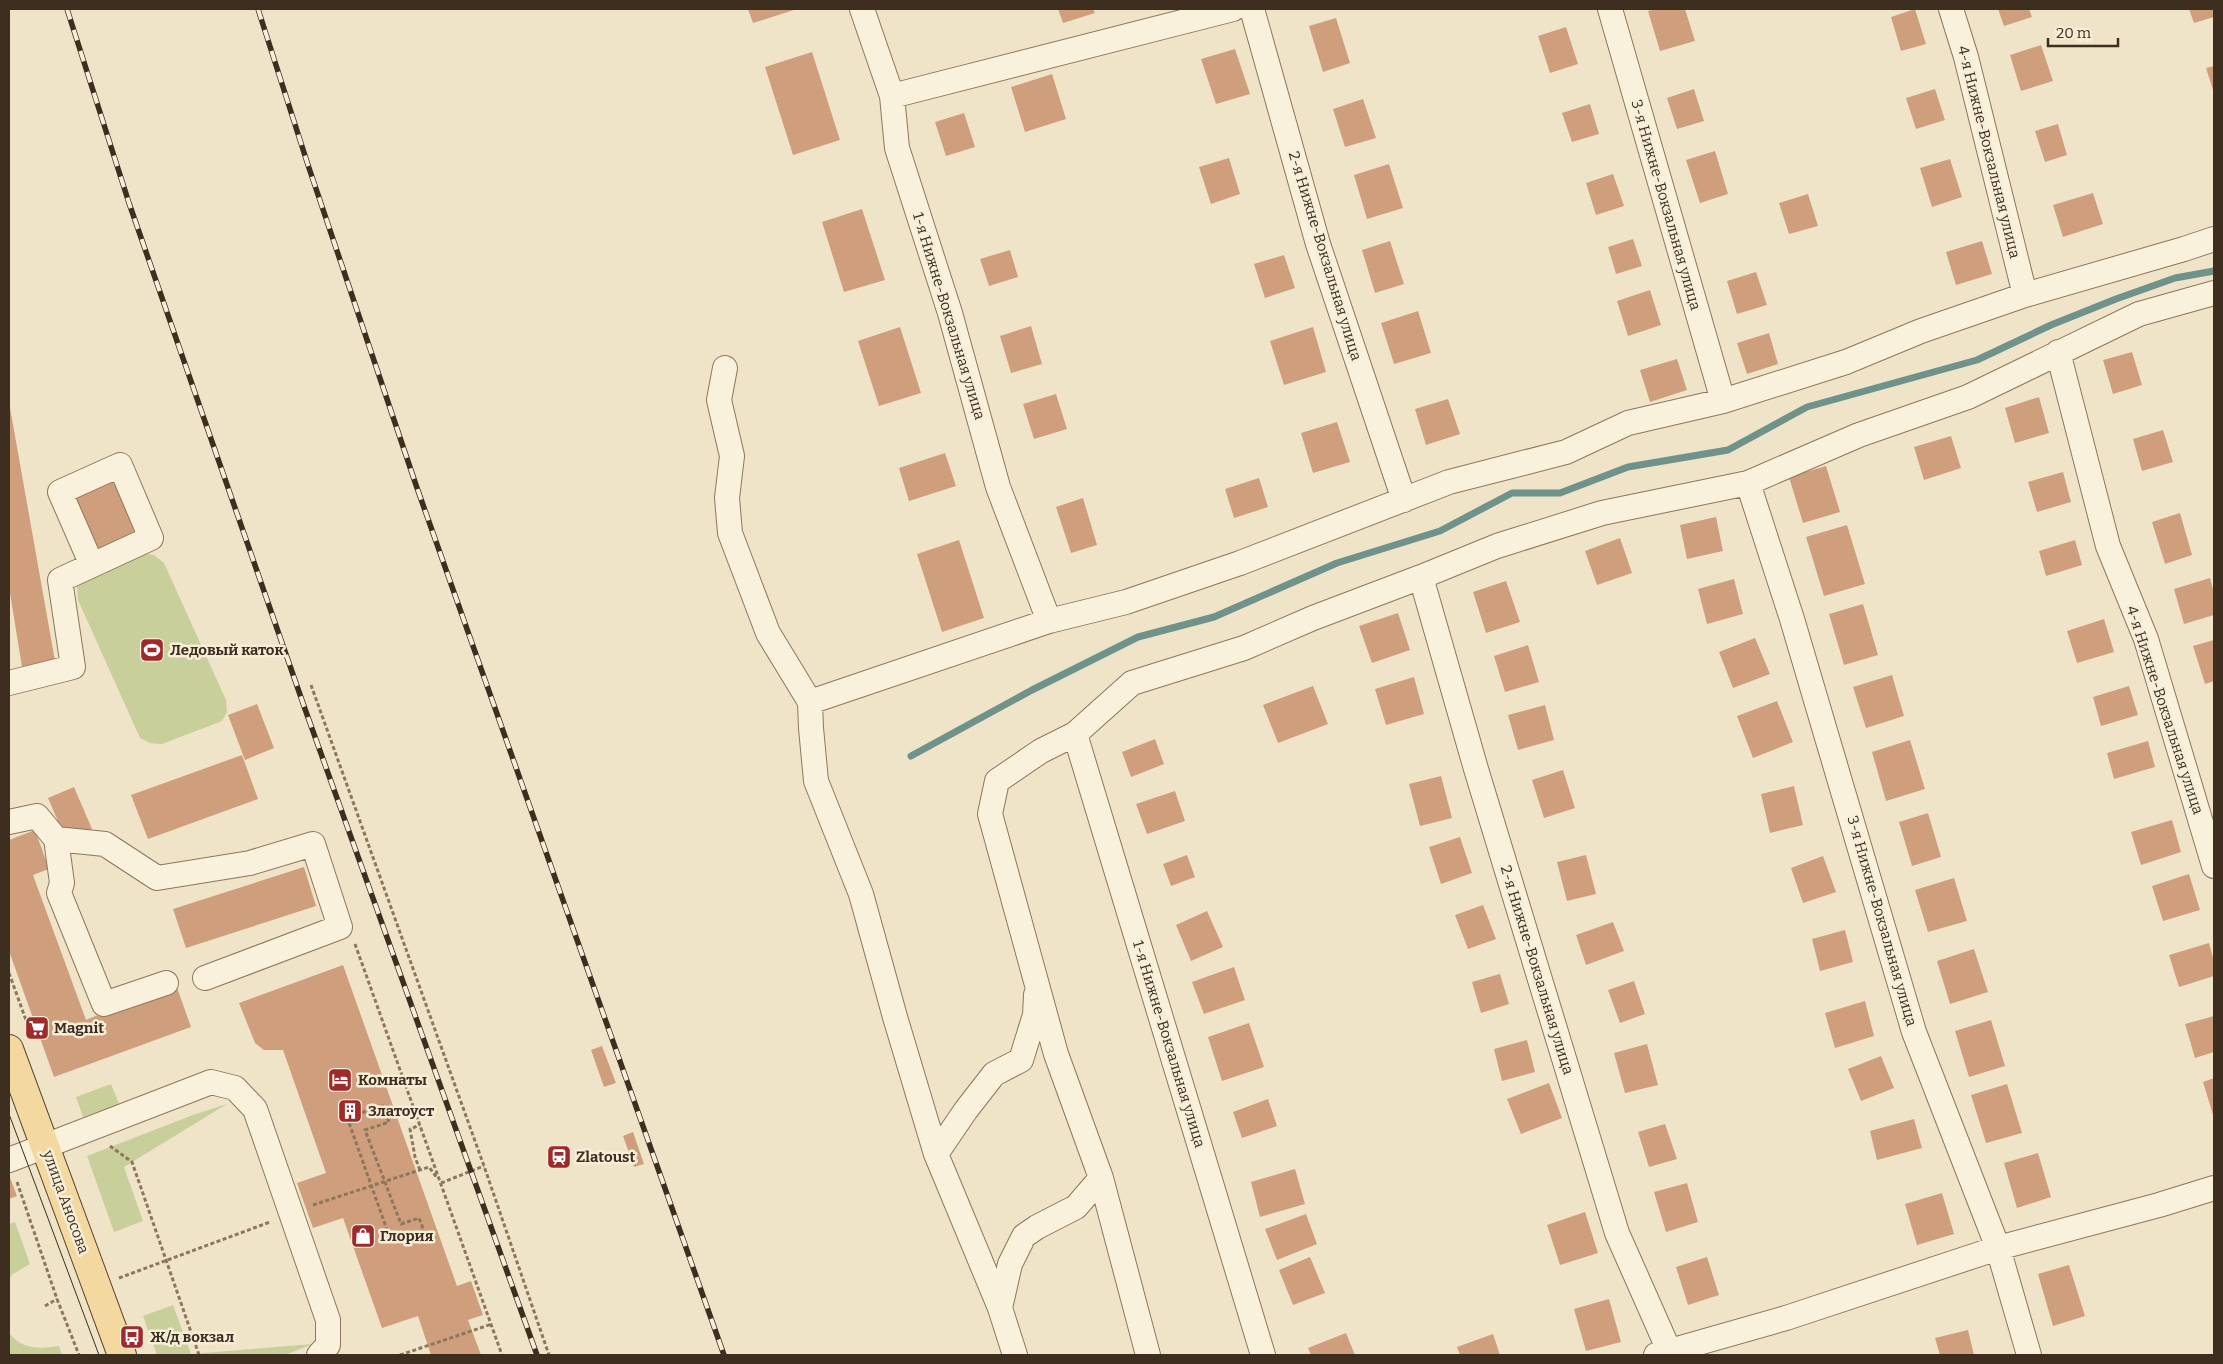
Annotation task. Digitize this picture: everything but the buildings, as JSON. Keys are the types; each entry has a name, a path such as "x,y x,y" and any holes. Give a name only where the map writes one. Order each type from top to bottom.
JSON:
{"main road":[{"name":"улица Аносова","path":"9,1049 122,1355"}],"street":[{"name":"1-я Нижне-Вокзальная улица","path":"862,9 892,96 897,148 950,313 998,487 1049,620"},
{"path":"892,96 1233,9"},
{"name":"2-я Нижне-Вокзальная улица","path":"1252,9 1318,244 1404,500"},
{"name":"3-я Нижне-Вокзальная улица","path":"1610,9 1723,401"},
{"name":"4-я Нижне-Вокзальная улица","path":"1951,9 1968,67 2025,295"},
{"path":"810,702 1049,620 1135,599 1249,560 1449,482 1566,452 1628,423 1723,401 1846,362 1920,331 2025,295 2214,239"},
{"path":"1148,1355 1102,1178 1056,1054 990,814 997,781 1041,751 1075,734 1132,683 1244,648 1313,618 1497,546 1602,513 1748,482 1859,435 1968,397 2138,314 2214,293"},
{"name":"4-я Нижне-Вокзальная улица","path":"2058,352 2108,546 2146,639 2214,866"},
{"path":"726,368 719,400 732,456 728,498 730,533 768,633 810,702 816,781 861,894 936,1154 1000,1308 1015,1355"},
{"path":"9,683 73,667 60,580 151,538 120,465 60,492 92,563"},
{"name":"3-я Нижне-Вокзальная улица","path":"1748,482 1792,619 1914,1032 1998,1248 2029,1355"},
{"name":"2-я Нижне-Вокзальная улица","path":"1421,577 1476,769 1617,1233 1665,1354"},
{"name":"1-я Нижне-Вокзальная улица","path":"1075,734 1262,1355"},
{"path":"9,822 37,816 56,839 62,883 59,893 104,1004 166,983"},
{"path":"56,839 105,844 157,878 250,863 313,844 340,927 205,978"},
{"path":"936,1154 966,1110 994,1074 1021,1060 1034,1015 1036,984"},
{"path":"9,1160 211,1082 235,1088 255,1109 328,1320 328,1345 319,1355"},
{"path":"1000,1308 1010,1264 1024,1236 1037,1226 1076,1207 1102,1178"},
{"path":"1665,1354 1786,1318 1998,1248 2159,1205 2214,1188"}],"path":[{"path":"311,685 484,1166 549,1355"},
{"path":"353,939 502,1355"},
{"path":"383,1106 389,1122 365,1130 401,1224 419,1218 424,1231 391,1241 371,1185 347,1117 383,1106"},
{"path":"420,1125 410,1129 415,1157 420,1170"},
{"path":"88,1130 132,1162 199,1355"},
{"path":"9,1160 57,1300 79,1355"},
{"path":"440,1183 484,1166"},
{"path":"315,1204 430,1167 440,1183"},
{"path":"118,1278 292,1214"},
{"path":"45,1306 57,1300"},
{"path":"400,1355 492,1324"}],"green space":[{"name":"Ледовый каток","path":"143,553 154,555 164,563 226,700 227,712 222,721 162,744 150,743 140,738 78,600 77,587 82,577"},
{"path":"111,1084 119,1104 83,1117 76,1097"},
{"path":"227,1104 124,1167 143,1221 114,1232 87,1156 193,1115"},
{"path":"15,1222 30,1264 13,1274 9,1279 9,1224"},
{"path":"173,1305 191,1354 313,1344 285,1355 157,1355 143,1316"},
{"path":"9,1333 20,1343 32,1347 59,1346 62,1355 9,1355"}],"waterway":[{"path":"911,756 1032,690 1138,637 1214,617 1337,563 1440,531 1512,493 1560,493 1628,467 1728,450 1807,407 1977,360 2051,325 2116,299 2175,278 2214,271"}],"tram line":[{"path":"9,1114 99,1355"}],"railway":[{"path":"67,9 129,203 305,709 537,1355"},
{"path":"258,9 308,165 416,485 724,1355"}],"place":[{"name":"Ледовый каток","path":"152,650"},
{"name":"Magnit","path":"37,1028"},
{"name":"Комнаты","path":"340,1080"},
{"name":"Златоуст","path":"350,1111"},
{"name":"Zlatoust","path":"559,1157"},
{"name":"Глория","path":"363,1236"},
{"name":"Ж/д вокзал","path":"132,1337"}]}
